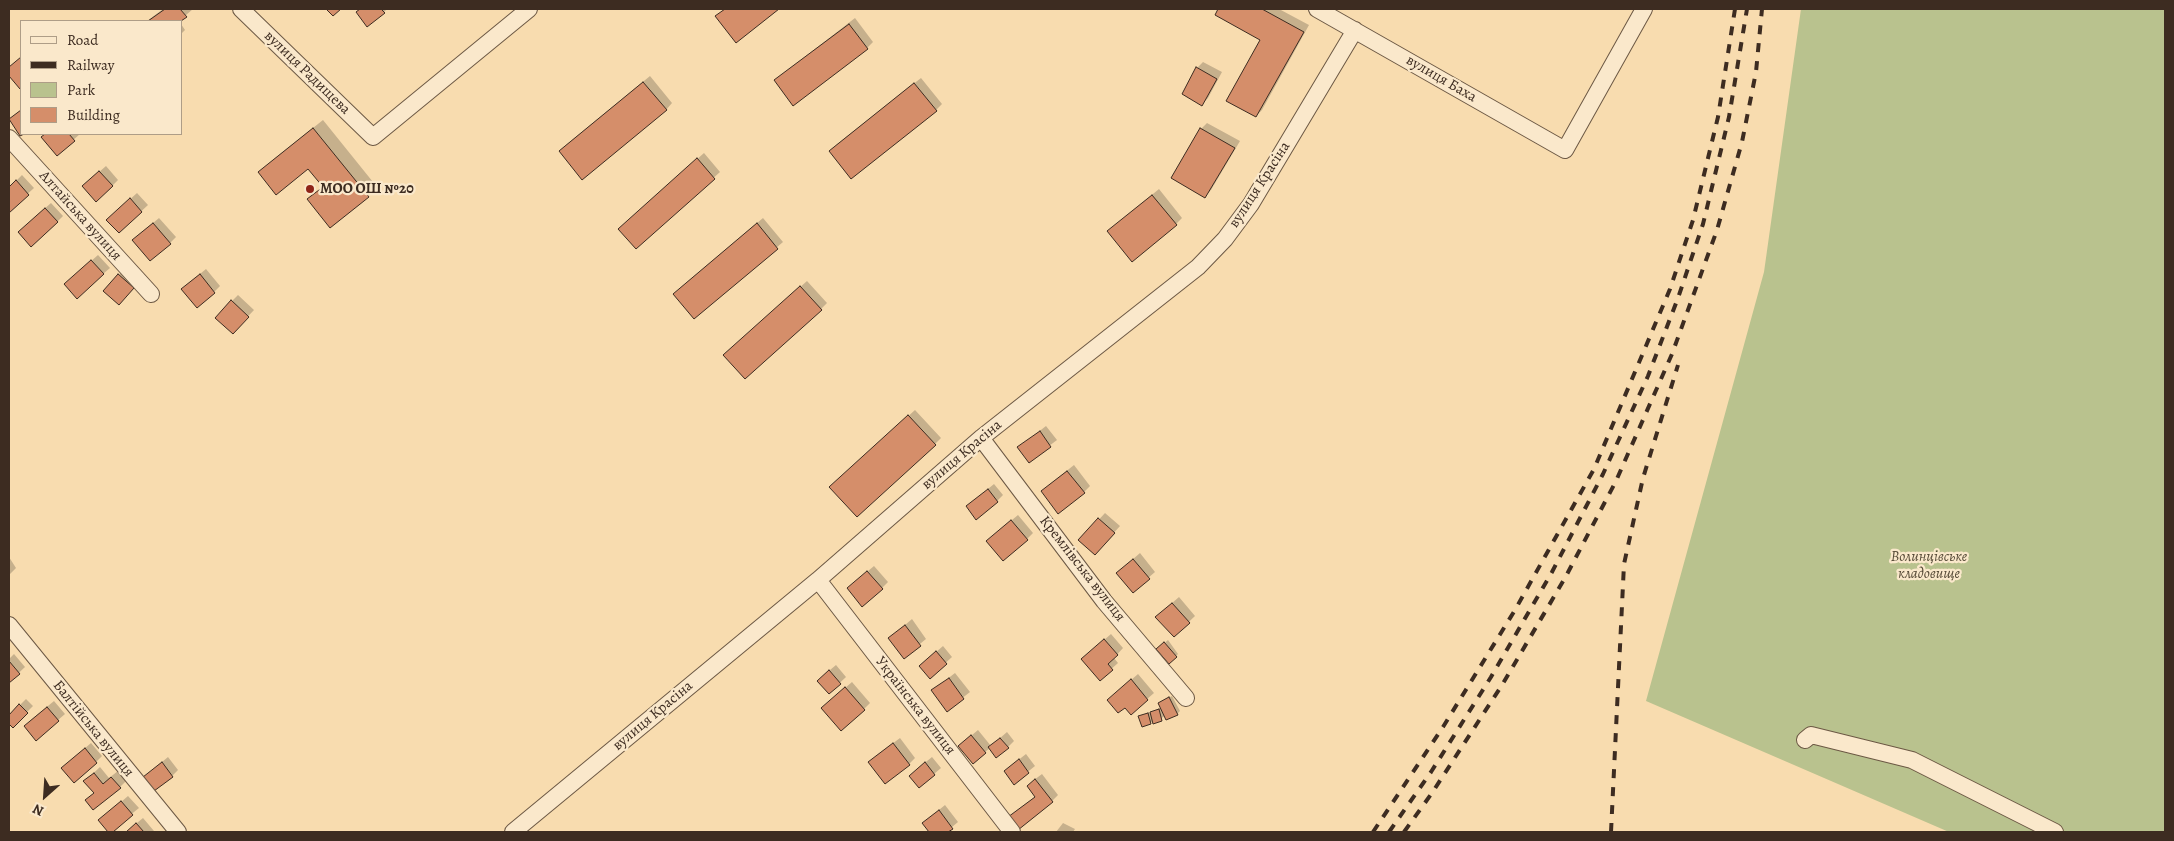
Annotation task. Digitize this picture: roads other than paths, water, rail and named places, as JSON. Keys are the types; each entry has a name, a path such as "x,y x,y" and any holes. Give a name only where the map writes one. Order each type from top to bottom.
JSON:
{"street":[{"name":"вулиця Радищева","path":"241,9 373,137 529,9"},
{"name":"вулиця Баха","path":"1317,9 1565,150 1644,9"},
{"name":"вулиця Красіна","path":"513,832 818,580 980,438 1198,267 1225,239 1251,204 1355,30"},
{"name":"Алтайська вулиця","path":"9,138 151,294"},
{"name":"Кремлівська вулиця","path":"980,438 1104,601 1186,698"},
{"name":"Українська вулиця","path":"818,580 1012,832"},
{"name":"Балтійська вулиця","path":"9,625 178,832"},
{"path":"1805,740 1811,735 1912,760 2055,832"}],"railway":[{"path":"1373,832 1443,727 1515,610 1594,469 1670,289 1693,220 1718,117 1735,9"},
{"path":"1389,832 1431,772 1491,677 1552,572 1603,474 1648,376 1678,298 1703,224 1729,117 1747,9"},
{"path":"1404,832 1432,793 1502,685 1565,578 1616,481 1672,354 1717,230 1742,142 1756,72 1762,9"},
{"path":"1611,832 1624,564 1643,478 1678,365"}],"place":[{"name":"МОО ОШ №20","path":"310,189"}],"park label":[{"name":"Волинцівське кладовище","path":"1929,566"}]}
